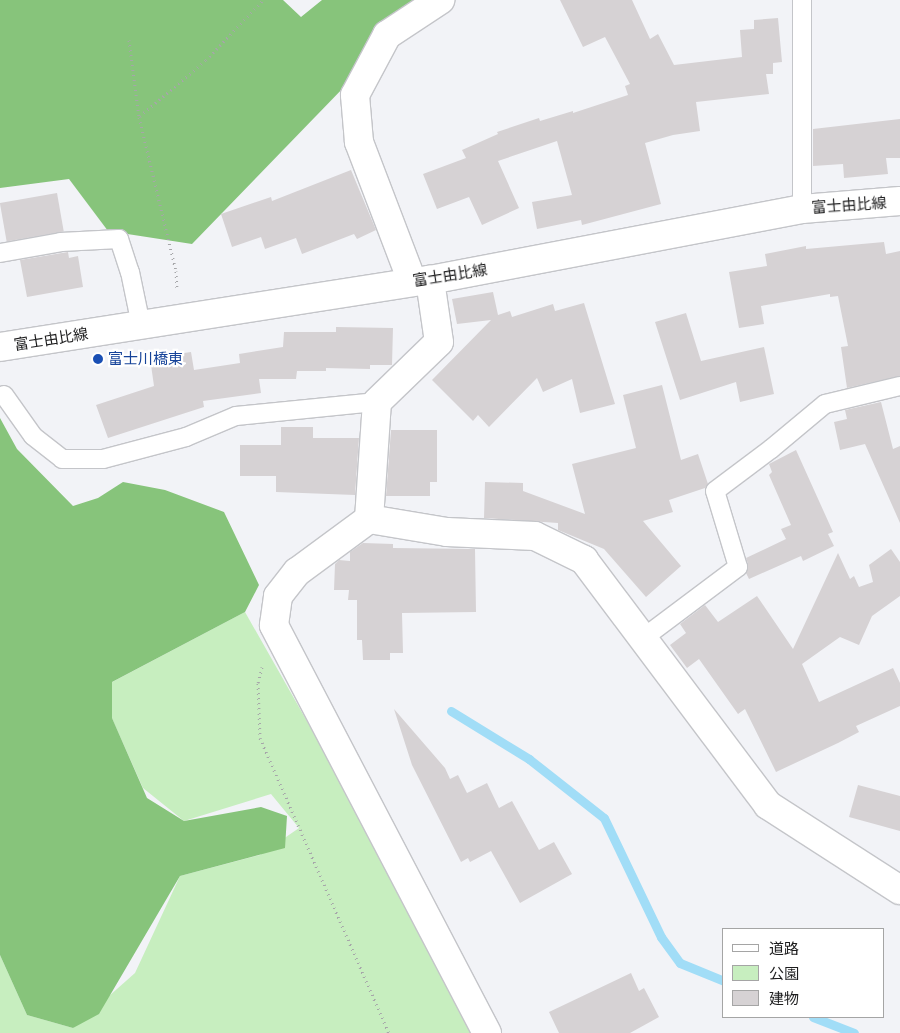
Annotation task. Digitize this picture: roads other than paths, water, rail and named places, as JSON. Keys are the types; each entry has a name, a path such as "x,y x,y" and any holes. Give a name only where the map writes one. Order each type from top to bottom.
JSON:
{"street":[{"path":"369,519 377,402 439,342 421,280 359,142 355,95 387,36 440,0"},
{"name":"富士由比線","path":"10,346 421,280 802,209 900,202"},
{"path":"487,1033 274,625 278,596 297,572 369,519 447,532 535,536 584,560 768,805 900,890"}],"lane":[{"path":"802,0 802,209"},
{"path":"0,253 61,242 118,239 130,272 141,325"},
{"path":"642,639 738,567 715,491 772,449 825,404 900,387"},
{"path":"4,395 33,436 62,460 103,459 186,437 236,416 377,402"}],"waterway":[{"path":"451,711 529,759 604,818 661,937 680,963 722,980"},
{"path":"816,1018 854,1033"}],"place":[{"name":"富士川橋東","path":"98,359"}]}
